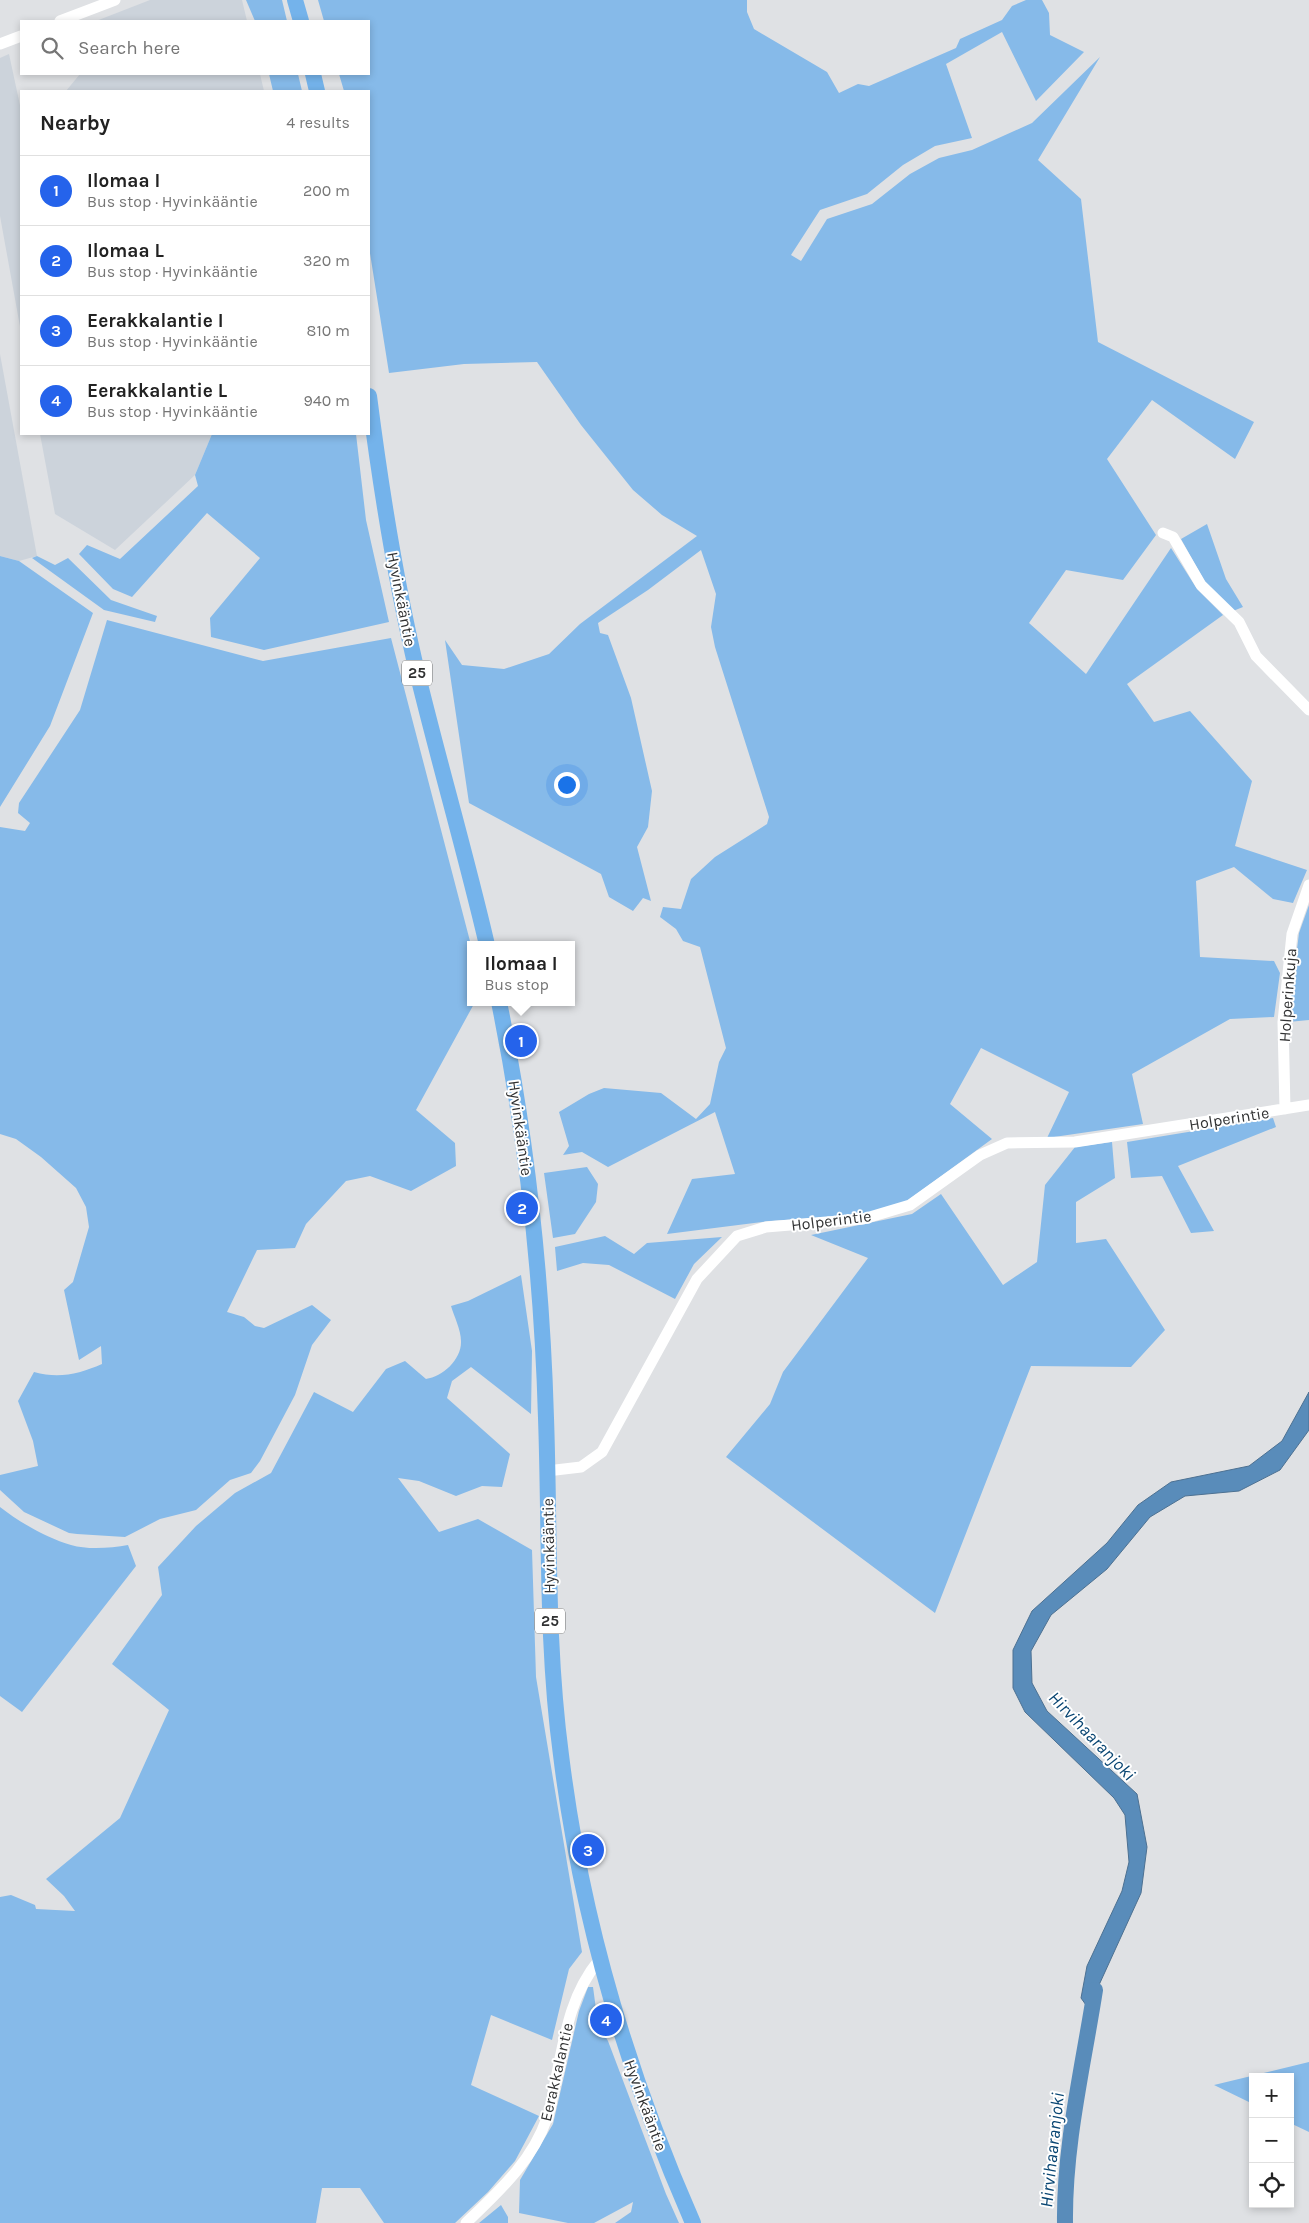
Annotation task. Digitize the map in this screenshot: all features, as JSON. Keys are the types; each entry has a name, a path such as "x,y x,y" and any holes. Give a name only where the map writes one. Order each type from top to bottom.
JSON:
{"highway":[{"path":"295,0 301,20"},
{"path":"313,75 317,90"},
{"name":"Hyvinkääntie","path":"370,403 390,540 408,633 486,941"},
{"name":"Hyvinkääntie","path":"500,1006 522,1131 534,1226 544,1348 549,1604 560,1754 574,1848 599,1960 646,2111 693,2223"}],"street":[{"path":"63,20 115,0"},
{"path":"0,44 20,36"},
{"path":"1163,533 1173,537 1201,585 1238,622 1256,656 1309,710"},
{"name":"Holperinkuja","path":"1285,1109 1283,1022 1292,934 1309,884"},
{"name":"Holperintie","path":"547,1471 580,1467 602,1452 697,1279 737,1236 766,1227 863,1219 910,1205 980,1155 1007,1143 1075,1142 1309,1105"},
{"name":"Eerakkalantie","path":"466,2223 510,2181 532,2150 548,2118 570,2010 586,1977 599,1960"}],"shaded area":[{"path":"150,0 242,0 247,20 99,20"},
{"path":"246,0 282,0 287,20 255,20"},
{"path":"318,0 747,0 747,12 754,29 827,72 839,93 858,84 869,86 956,48 960,39 1002,20 1012,6 1026,0 1042,0 1049,13 1050,35 1084,52 1036,101 1002,32 946,64 972,138 935,146 903,165 867,194 820,210 791,255 801,261 827,219 872,204 910,174 939,158 972,150 1032,123 1100,57 1038,160 1081,199 1098,342 1254,422 1235,459 1152,400 1107,459 1156,535 1123,580 1066,570 1029,623 1086,674 1171,548 1197,589 1223,615 1127,684 1154,722 1190,711 1252,781 1235,846 1307,870 1293,903 1273,899 1234,867 1196,881 1200,957 1274,961 1280,973 1274,1017 1230,1019 1132,1074 1143,1124 1047,1138 1069,1092 981,1048 950,1104 992,1139 907,1201 863,1215 769,1221 667,1234 692,1179 735,1174 715,1112 608,1167 582,1152 563,1155 569,1146 559,1112 589,1094 604,1088 661,1093 696,1119 710,1104 719,1062 726,1048 700,947 683,941 676,929 660,917 663,907 681,909 691,879 715,857 767,824 769,817 715,647 711,627 716,594 701,550 648,590 598,623 600,633 608,635 631,698 652,791 648,827 637,847 651,901 643,898 633,911 609,897 601,874 469,803 445,640 462,665 504,669 549,654 580,624 697,536 662,515 633,490 581,425 537,362 464,364 389,373 370,253 370,90 344,90 339,75 370,75 370,20 324,20"},
{"path":"9,54 20,105 20,326 0,216 0,58"},
{"path":"79,75 260,75 264,90 67,90"},
{"path":"269,75 298,75 302,90 273,90"},
{"path":"0,354 37,556 19,561 0,556"},
{"path":"40,435 212,435 195,475 115,550 55,514"},
{"path":"212,435 356,435 366,520 389,622 264,650 211,637 210,618 260,558 207,513 132,597 113,589 79,554 87,545 120,559 198,486 195,475"},
{"path":"1207,524 1226,579 1243,607 1233,611 1205,582 1181,539"},
{"path":"0,556 19,561 93,613 50,726 0,807"},
{"path":"37,556 55,565 68,558 111,600 157,616 155,622 104,610 32,558"},
{"path":"107,620 263,661 391,638 470,941 467,941 467,1006 473,1006 416,1110 455,1143 456,1166 411,1191 370,1176 346,1181 306,1224 295,1248 257,1250 227,1312 244,1317 255,1326 264,1328 312,1305 331,1320 312,1345 295,1395 260,1461 251,1473 230,1480 196,1510 160,1519 125,1537 69,1533 24,1512 0,1490 0,1475 38,1466 33,1441 18,1401 34,1372 52,1375 69,1374 102,1364 101,1346 79,1360 64,1290 73,1282 89,1227 86,1207 76,1188 41,1157 16,1139 0,1134 0,827 25,831 30,823 18,813 19,803 80,710"},
{"path":"1309,905 1309,1020 1288,1022 1299,933"},
{"path":"1273,1118 1276,1127 1178,1166 1214,1231 1191,1233 1162,1176 1131,1178 1127,1142"},
{"path":"1112,1142 1115,1178 1076,1202 1076,1243 1106,1239 1165,1330 1131,1367 1031,1366 935,1613 726,1457 770,1404 783,1372 868,1258 811,1235 912,1214 941,1194 1003,1285 1037,1262 1045,1185 1075,1147"},
{"path":"587,1167 598,1184 596,1202 575,1234 553,1238 544,1173"},
{"path":"605,1236 634,1254 647,1243 722,1237 694,1264 675,1299 609,1265 583,1263 557,1271 555,1247"},
{"path":"521,1275 532,1351 531,1414 471,1367 452,1381 447,1398 510,1454 502,1487 482,1486 456,1496 419,1481 398,1478 439,1532 478,1519 532,1550 536,1677 582,1952 569,1969 552,2040 491,2015 471,2085 539,2116 515,2161 488,2192 455,2223 384,2223 360,2188 322,2188 316,2223 0,2223 0,1897 11,1895 35,1905 36,1909 75,1911 64,1896 46,1879 120,1818 169,1710 112,1664 162,1595 158,1567 196,1526 235,1493 271,1473 314,1392 353,1412 386,1369 405,1361 426,1379 439,1375 455,1360 460,1348 460,1332 451,1306 468,1301"},
{"path":"1309,1392 1309,1430 1280,1470 1239,1491 1185,1496 1150,1517 1107,1569 1051,1615 1031,1651 1032,1683 1047,1711 1137,1794 1147,1847 1141,1893 1099,1985 1091,2012 1081,1998 1087,1966 1122,1891 1129,1862 1125,1815 1114,1798 1025,1712 1013,1688 1013,1650 1032,1611 1107,1543 1138,1505 1171,1482 1249,1466 1282,1441"},
{"path":"0,1507 34,1529 71,1545 85,1548 100,1548 128,1545 136,1566 22,1712 0,1696"},
{"path":"588,1987 593,1987 598,2024 608,2041 666,2194 679,2223 615,2223 631,2212 633,2202 594,2223 568,2223 519,2213 520,2180 553,2124 579,2011"},
{"path":"1309,2062 1309,2132 1294,2125 1294,2073 1264,2073"},
{"path":"1249,2077 1249,2102 1214,2085"},
{"path":"501,2205 508,2217 508,2223 479,2223"}],"waterway":[{"name":"Hirvihaaranjoki","path":"1065,2223 1071,2135 1095,1990"}],"place":[{"name":"Ilomaa I","path":"521,1041"},
{"name":"Ilomaa L","path":"522,1208"},
{"name":"Eerakkalantie I","path":"588,1850"},
{"name":"Eerakkalantie L","path":"606,2020"}]}
